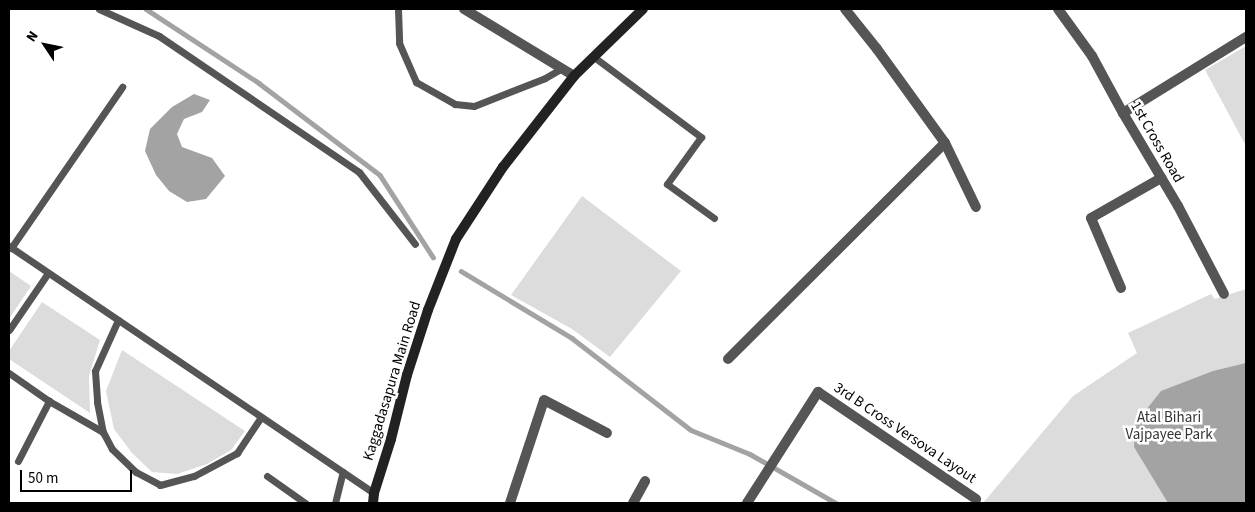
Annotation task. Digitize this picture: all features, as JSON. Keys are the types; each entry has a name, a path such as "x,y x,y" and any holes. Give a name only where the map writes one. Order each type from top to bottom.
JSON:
{"main road":[{"name":"Kaggadasapura Main Road","path":"374,498 410,365 428,310 456,239 503,166 574,76 643,9"}],"street":[{"path":"464,9 574,76"},
{"path":"845,9 877,49 945,143 976,207"},
{"name":"1st Cross Road","path":"1058,9 1092,56 1162,178 1224,294"},
{"path":"1123,113 1246,37"},
{"path":"728,360 945,143"},
{"path":"1121,288 1090,218 1162,178"},
{"name":"3rd B Cross Versova Layout","path":"747,503 818,392 976,498"},
{"path":"510,503 544,400 607,433"},
{"path":"633,503 645,481"}],"lane":[{"path":"99,9 159,36 359,172 415,244"},
{"path":"398,9 399,43 416,82 455,104 474,106 545,78 562,68"},
{"path":"594,57 701,137 667,184 714,218"},
{"path":"122,87 10,247 343,472 374,498"},
{"path":"9,330 48,273"},
{"path":"118,320 95,371 97,402 103,432 112,449 130,466 160,485 194,476 237,453 261,417"},
{"path":"9,373 49,401 103,432"},
{"path":"18,461 49,401"},
{"path":"335,503 343,472"},
{"path":"267,476 304,503"}],"green space":[{"path":"1246,46 1246,146 1205,70"},
{"path":"582,196 681,271 610,357 572,329 511,295"},
{"path":"9,271 31,286 9,319"},
{"name":"Atal Bihari Vajpayee Park","path":"1246,289 1246,503 983,503 1073,396 1137,353 1128,333 1211,294 1215,299"},
{"path":"42,302 100,340 89,376 90,413 9,359 9,351"},
{"path":"122,350 245,431 231,450 207,464 177,474 152,472 132,453 114,429 106,391"}],"shaded area":[{"path":"194,94 210,100 202,112 184,119 177,134 182,147 212,158 225,176 206,199 187,202 169,191 156,175 145,151 150,129 172,107"},
{"path":"1246,363 1246,503 1168,503 1134,447 1135,424 1161,391 1213,371"}],"waterway":[{"path":"146,9 259,83 380,175 433,257"},
{"path":"461,271 572,338 691,430 750,454 836,503"}]}
